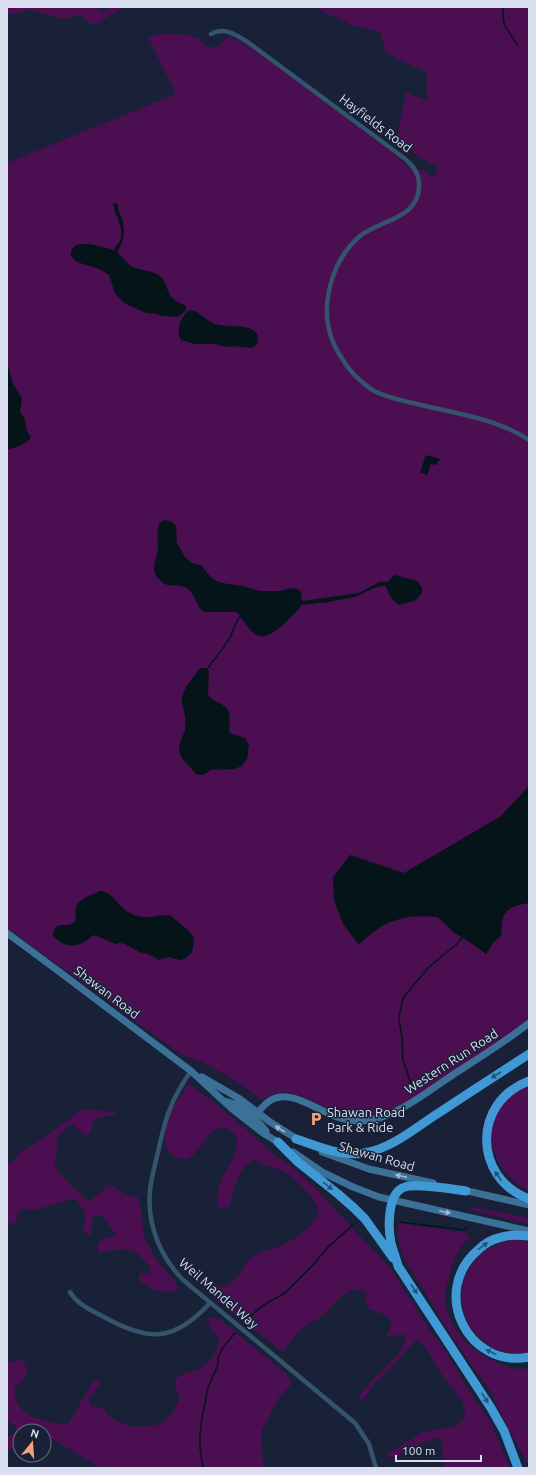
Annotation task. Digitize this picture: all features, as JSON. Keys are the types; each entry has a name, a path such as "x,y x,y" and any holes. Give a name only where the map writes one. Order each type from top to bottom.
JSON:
{"highway":[{"path":"296,1139 339,1152 352,1154 383,1148 529,1054"},
{"path":"529,1082 510,1092 498,1104 490,1118 486,1143 490,1161 498,1176 514,1192 529,1199"},
{"path":"278,1142 298,1162 338,1194 365,1219 398,1266 491,1408 504,1431 518,1468"},
{"path":"398,1266 390,1235 389,1222 393,1201 400,1188 413,1185 466,1191"},
{"path":"529,1236 501,1237 486,1243 473,1254 460,1275 457,1284 456,1300 457,1309 463,1325 479,1346 492,1353 508,1358 529,1357"}],"main road":[{"name":"Shawan Road","path":"7,934 191,1071 222,1100 263,1133 327,1175 393,1201 529,1231"},
{"name":"Western Run Road","path":"256,1115 272,1099 285,1096 342,1118 362,1121 385,1116 428,1091 512,1036 529,1023"},
{"name":"Shawan Road","path":"191,1071 240,1099 256,1115 263,1128 278,1142"},
{"name":"Shawan Road","path":"222,1100 235,1104 270,1122 296,1139 325,1153 369,1169 529,1205"}],"street":[{"name":"Hayfields Road","path":"211,34 224,30 250,43 400,154 411,163 416,170 418,177 418,193 411,208 403,215 373,228 360,236 339,262 332,278 328,292 328,322 331,337 345,365 364,383 386,396 503,426 529,440"},
{"name":"Weil Mandel Way","path":"191,1071 179,1087 166,1116 151,1184 151,1221 157,1243 167,1262 183,1280 355,1423 369,1444 376,1468"},
{"path":"70,1292 80,1304 120,1326 135,1332 149,1334 169,1332 179,1329 189,1323 210,1303"}],"shaded area":[{"path":"7,7 98,7 97,8 99,11 103,12 110,7 125,7 97,23 90,24 81,15 63,19 29,10 7,14"},
{"path":"314,7 529,7 529,1019 406,1102 381,1114 366,1117 354,1117 331,1110 292,1093 276,1093 262,1100 214,1068 193,1058 182,1055 7,928 7,163 176,94 148,37 168,34 186,35 199,38 203,44 208,47 215,47 228,36 248,45 398,157 407,166 424,171 434,179 437,166 424,160 396,140 406,92 427,101 427,73 386,53 380,32 352,25"},
{"path":"113,203 118,204 118,210 124,227 123,240 117,252 133,267 154,273 162,278 172,297 176,301 186,306 186,310 178,317 146,313 124,303 115,293 109,275 99,269 77,262 71,256 72,249 81,244 96,245 115,250 114,249 120,241 122,234"},
{"path":"189,310 195,311 216,324 249,328 258,335 257,344 252,348 232,346 226,347 215,344 195,344 181,340 179,336 180,324"},
{"path":"7,362 13,384 22,398 20,412 25,419 27,431 31,437 24,443 9,449 7,449"},
{"path":"426,455 440,459 436,465 431,464 427,475 420,472"},
{"path":"166,520 176,526 177,543 185,557 192,563 202,566 214,580 222,583 243,586 260,591 279,591 293,588 298,589 301,592 302,601 359,593 379,582 387,582 395,575 417,581 422,588 422,593 416,600 399,605 391,597 386,586 382,586 354,597 301,605 299,609 273,633 261,636 252,632 237,612 204,612 187,588 183,586 164,584 157,577 154,566 158,551 157,536 160,523"},
{"path":"200,668 206,668 209,671 208,695 213,700 223,705 229,713 230,733 245,738 249,745 247,759 242,766 234,769 211,770 203,775 196,774 181,757 179,748 185,730 182,696 186,687"},
{"path":"529,786 529,903 515,906 505,914 503,918 501,936 493,943 486,954 453,932 438,917 426,916 395,920 368,936 359,945 343,924 334,901 333,877 350,855 404,873 501,816"},
{"path":"100,891 109,894 130,913 140,917 170,915 193,936 194,941 192,952 185,959 180,960 168,957 159,960 148,954 139,952 125,944 116,944 94,935 84,942 76,945 65,944 55,938 53,935 54,930 58,926 74,923 77,905 86,897"},
{"path":"189,1084 212,1101 278,1158 288,1164 310,1183 391,1269 429,1329 442,1346 476,1402 490,1421 510,1468 444,1468 441,1437 424,1442 396,1457 388,1457 388,1453 423,1432 455,1427 464,1419 465,1412 462,1400 440,1372 424,1345 418,1340 414,1342 391,1368 374,1384 365,1397 358,1400 362,1393 401,1350 405,1342 405,1335 402,1334 386,1336 390,1330 390,1320 388,1317 369,1309 365,1301 367,1293 360,1290 354,1290 343,1295 324,1315 300,1330 283,1352 216,1300 211,1289 212,1286 222,1287 230,1284 239,1275 250,1258 284,1244 306,1230 318,1214 318,1208 317,1204 302,1186 291,1176 283,1171 254,1160 244,1168 240,1174 235,1185 230,1204 227,1207 220,1208 217,1197 219,1186 235,1153 237,1143 234,1134 224,1127 218,1128 207,1137 194,1154 185,1159 177,1158 167,1149 165,1134 170,1113 186,1086"},
{"path":"529,1085 529,1191 518,1185 508,1176 501,1166 495,1154 492,1142 492,1129 495,1117 502,1105 511,1096"},
{"path":"83,1109 115,1113 117,1116 105,1116 94,1119 91,1131 86,1136 72,1124 64,1130 57,1140 58,1150 54,1161 55,1165 70,1184 89,1201 110,1186 125,1194 138,1197 146,1240 156,1259 179,1289 163,1292 153,1289 139,1280 139,1275 141,1273 149,1274 151,1268 142,1257 134,1251 124,1249 98,1252 100,1242 115,1236 116,1233 102,1215 94,1216 92,1220 91,1236 82,1230 85,1214 76,1199 35,1210 20,1210 16,1222 13,1225 7,1221 7,1165 14,1161 21,1151 35,1144"},
{"path":"472,1207 529,1218 529,1224 470,1210"},
{"path":"399,1223 466,1233 470,1238 460,1248 453,1262 445,1297 446,1308 451,1321 459,1334 476,1352 508,1367 518,1369 529,1368 529,1464 504,1420 491,1392 450,1333 404,1258 397,1234"},
{"path":"510,1240 529,1241 529,1352 510,1353 493,1347 479,1337 469,1323 463,1307 462,1290 467,1273 478,1257 485,1251"},
{"path":"210,1318 216,1318 223,1322 287,1375 291,1382 290,1386 279,1397 261,1432 262,1455 265,1468 101,1468 52,1439 52,1423 12,1424 7,1420 7,1410 11,1409 7,1402 7,1363 10,1361 22,1360 28,1370 25,1377 14,1389 16,1399 18,1404 27,1414 40,1420 68,1424 94,1380 98,1380 100,1384 89,1399 91,1406 95,1405 105,1410 109,1417 131,1427 154,1426 165,1421 173,1412 180,1398 175,1387 176,1379 183,1374 204,1366 210,1361 214,1354 219,1339 209,1325 208,1321"},
{"path":"12,1434 12,1449 7,1450 7,1438"}],"waterway":[{"path":"502,7 503,21 518,46"},
{"path":"320,602 330,601"},
{"path":"207,669 227,643 237,621 241,616"},
{"path":"413,1090 403,1060 399,1018 403,998 427,969 456,945 462,938"},
{"path":"400,1222 465,1230 467,1227"},
{"path":"245,1321 262,1306 285,1293 312,1266 328,1247 353,1225"},
{"path":"203,1468 200,1436 208,1388 218,1365 218,1358 222,1349 235,1333"}],"place":[{"name":"Shawan Road Park & Ride","path":"316,1119"}]}
